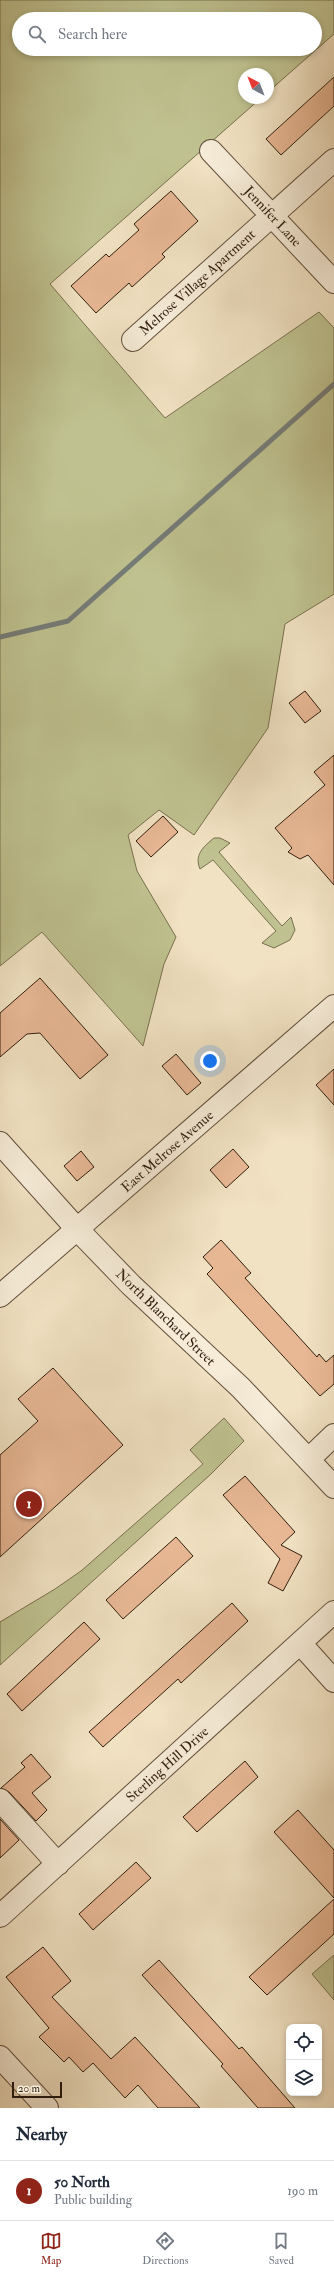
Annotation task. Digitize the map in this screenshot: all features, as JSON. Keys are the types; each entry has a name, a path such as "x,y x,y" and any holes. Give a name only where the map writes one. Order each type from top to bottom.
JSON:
{"street":[{"name":"Jennifer Lane","path":"211,151 334,282"},
{"name":"Melrose Village Apartment","path":"132,340 334,160"},
{"name":"East Melrose Avenue","path":"0,1296 334,1006"},
{"name":"North Blanchard Street","path":"0,1143 77,1230 131,1284 241,1388 334,1487"},
{"path":"309,1459 334,1435"},
{"name":"Sterling Hill Drive","path":"0,1916 334,1612"},
{"path":"300,1643 334,1681"},
{"path":"0,1800 58,1864"},
{"path":"0,2057 47,2108"}],"green space":[{"path":"0,0 334,0 334,34 322,45 322,12 12,12 12,56 309,56 274,87 274,68 238,68 238,104 254,104 50,284 165,418 319,312 334,328 334,594 285,624 268,728 194,835 159,810 128,835 137,871 176,937 164,964 143,1046 42,932 0,966"},
{"path":"214,838 220,838 230,843 219,852 282,926 291,917 295,930 290,940 274,948 262,943 276,931 213,860 200,869 198,864 199,855 203,848"},
{"path":"224,1418 244,1441 211,1474 0,1665 0,1622 55,1589 81,1571 203,1464 190,1450"},
{"path":"334,1955 334,2000 312,1974"}],"building":[{"path":"334,77 334,106 281,155 266,139"},
{"path":"171,191 198,221 162,254 165,257 132,287 129,283 96,313 71,286 106,254 109,257 139,230 134,224"},
{"path":"305,691 321,711 305,723 289,703"},
{"path":"334,755 334,885 308,855 300,859 288,852 292,848 275,828 325,785 314,772"},
{"path":"163,816 178,832 151,857 136,841"},
{"path":"40,978 108,1055 80,1079 40,1033 27,1034 0,1057 0,1013"},
{"path":"176,1054 201,1083 187,1095 162,1066"},
{"path":"334,1069 334,1105 316,1085"},
{"path":"233,1149 249,1167 226,1188 210,1170"},
{"path":"81,1151 94,1167 77,1181 64,1166"},
{"path":"221,1240 251,1273 245,1278 317,1357 319,1354 326,1362 334,1355 334,1384 320,1396 207,1274 213,1268 203,1257"},
{"path":"53,1368 123,1445 0,1557 0,1455 38,1421 18,1399"},
{"path":"245,1476 295,1532 281,1545 302,1556 283,1591 268,1583 280,1559 223,1495"},
{"path":"176,1537 193,1556 123,1619 106,1600"},
{"path":"232,1603 248,1621 181,1683 178,1679 103,1747 89,1732"},
{"path":"84,1622 100,1639 22,1711 7,1694"},
{"path":"31,1754 51,1777 32,1793 47,1810 36,1821 9,1792 1,1788 25,1767 21,1763"},
{"path":"245,1761 258,1777 197,1832 183,1817"},
{"path":"298,1810 334,1850 334,1898 274,1832"},
{"path":"0,1819 19,1840 0,1858"},
{"path":"136,1862 151,1878 93,1930 79,1914"},
{"path":"334,1899 334,1934 267,1995 249,1977"},
{"path":"43,1947 71,1981 52,1997 111,2059 135,2037 200,2108 158,2108 138,2085 125,2098 93,2063 83,2072 69,2057 64,2062 39,2037 49,2028 6,1977"},
{"path":"159,1960 239,2049 242,2047 295,2108 258,2108 221,2066 223,2064 142,1975"}],"waterway":[{"path":"0,637 68,621 334,384"}],"place":[{"name":"50 North","path":"29,1504"}]}
